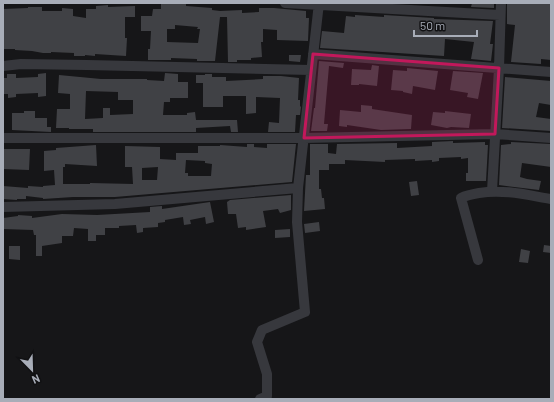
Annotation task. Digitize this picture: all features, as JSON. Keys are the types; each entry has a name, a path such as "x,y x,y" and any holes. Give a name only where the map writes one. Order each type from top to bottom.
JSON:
{"street":[{"path":"285,3 500,15"},
{"path":"492,191 499,68 500,3"},
{"path":"260,399 267,396 267,374 256,342 262,330 305,312 297,222 298,188 319,4"},
{"path":"313,54 551,72"},
{"path":"3,66 21,64 311,70"},
{"path":"3,138 304,138 495,134 551,138"},
{"path":"3,208 115,204 298,188"},
{"path":"478,260 461,198 465,195 492,191 517,192 551,199"}],"highlighted area":[{"path":"313,54 499,68 495,134 304,138"}],"building":[{"path":"161,3 186,3 186,6 212,8 212,10 220,11 242,10 242,13 259,12 259,8 306,11 306,18 309,18 308,41 277,40 277,30 263,29 263,42 261,42 262,57 251,58 251,60 237,60 237,62 228,62 227,17 220,17 215,61 197,61 197,59 171,58 171,60 148,60 151,31 141,31 141,16 152,16 153,9 161,9","holes":["175,25 198,27 197,29 200,29 198,43 167,42 167,29 175,29"]},
{"path":"472,3 494,3 494,8 471,7"},
{"path":"507,3 551,3 551,60 541,59 541,64 511,62 515,25 507,24"},
{"path":"108,5 108,7 135,6 135,17 125,17 125,38 127,38 126,56 95,54 95,56 74,56 74,53 43,53 3,49 3,9 42,7 42,11 62,11 62,8 73,9 73,16 86,18 86,9 96,9 96,6"},
{"path":"355,15 384,17 384,15 434,19 493,21 490,44 493,44 491,61 471,59 474,42 445,39 444,56 320,48 322,31 344,33 346,16 355,17"},
{"path":"289,55 301,55 300,62 289,61"},
{"path":"319,61 344,63 343,68 329,66 324,124 328,124 327,131 311,131 315,108"},
{"path":"372,65 379,66 377,86 359,84 351,85 352,69 371,70"},
{"path":"407,68 438,71 435,90 413,86 412,94 403,91 391,90 393,70 407,71"},
{"path":"453,71 483,73 478,99 467,97 468,93 450,90"},
{"path":"46,73 46,96 38,97 38,93 16,94 16,97 8,98 8,94 3,94 3,78 7,78 7,74 16,74 16,78 38,77 38,74"},
{"path":"165,73 178,74 178,82 188,82 188,98 170,98 170,102 164,102 163,115 187,115 187,113 195,112 196,120 237,120 238,132 231,132 230,126 196,128 196,132 93,132 93,129 56,128 57,109 70,109 70,94 58,93 59,75 101,79 147,79 164,81","holes":["86,91 118,92 118,100 133,100 133,114 110,115 110,108 103,108 103,118 85,119"]},
{"path":"212,74 212,77 226,77 226,81 263,79 263,76 299,78 298,100 300,100 301,107 300,115 296,115 295,132 268,132 269,122 279,123 280,98 256,97 256,113 246,114 246,96 223,96 223,107 203,107 203,83 196,83 196,75"},
{"path":"505,77 551,81 551,105 539,103 536,117 551,119 551,131 502,128"},
{"path":"361,105 372,106 372,109 412,115 411,129 381,130 347,125 347,127 339,126 340,110 361,112"},
{"path":"24,111 35,111 35,118 47,118 47,127 51,127 51,132 12,130 12,113 24,113"},
{"path":"445,111 471,114 469,128 447,128 431,125 433,112 445,113"},
{"path":"453,141 453,143 485,142 485,145 488,145 486,181 466,181 466,173 468,173 468,158 439,158 439,161 432,162 432,160 415,161 415,159 385,160 385,162 345,160 345,164 329,164 329,170 319,170 319,189 321,189 322,198 324,198 325,209 304,211 306,175 310,175 310,144 328,144 328,153 336,154 337,144 397,143 397,148 432,146 432,142"},
{"path":"511,142 551,144 551,167 522,163 520,177 541,181 539,190 499,185 501,145 511,144"},
{"path":"247,144 254,144 254,147 267,148 267,144 296,144 292,182 115,197 43,199 26,196 26,199 3,199 3,186 28,188 28,186 43,187 55,185 54,170 44,171 44,151 56,150 56,148 96,145 97,166 65,164 65,167 63,167 63,184 133,184 132,167 125,167 125,146 160,147 160,159 176,160 176,153 198,153 198,146 220,145 247,147","holes":["186,160 205,161 205,163 212,164 211,176 188,176 188,173 185,173","158,167 157,180 142,180 142,168"]},
{"path":"3,149 30,149 29,170 3,169"},
{"path":"417,181 419,195 411,196 409,182"},
{"path":"291,195 291,210 280,213 278,209 263,211 266,227 246,230 246,227 238,228 236,214 228,214 227,202 230,200"},
{"path":"210,202 214,222 206,224 205,217 190,220 191,224 184,225 183,217 165,220 165,222 158,223 158,227 143,228 143,232 137,233 136,225 119,226 119,228 105,228 105,235 96,235 96,241 88,241 88,229 74,228 73,236 62,236 62,243 42,246 42,256 36,256 36,235 34,235 33,230 3,229 3,218 18,215 32,216 32,218 62,214 97,215 150,212 150,207 162,206 162,209"},
{"path":"319,222 320,231 305,233 304,224"},
{"path":"290,229 290,237 275,238 275,230"},
{"path":"544,245 551,246 551,253 543,252"},
{"path":"9,246 20,246 20,260 9,259"},
{"path":"521,249 530,251 528,263 519,262"}]}
